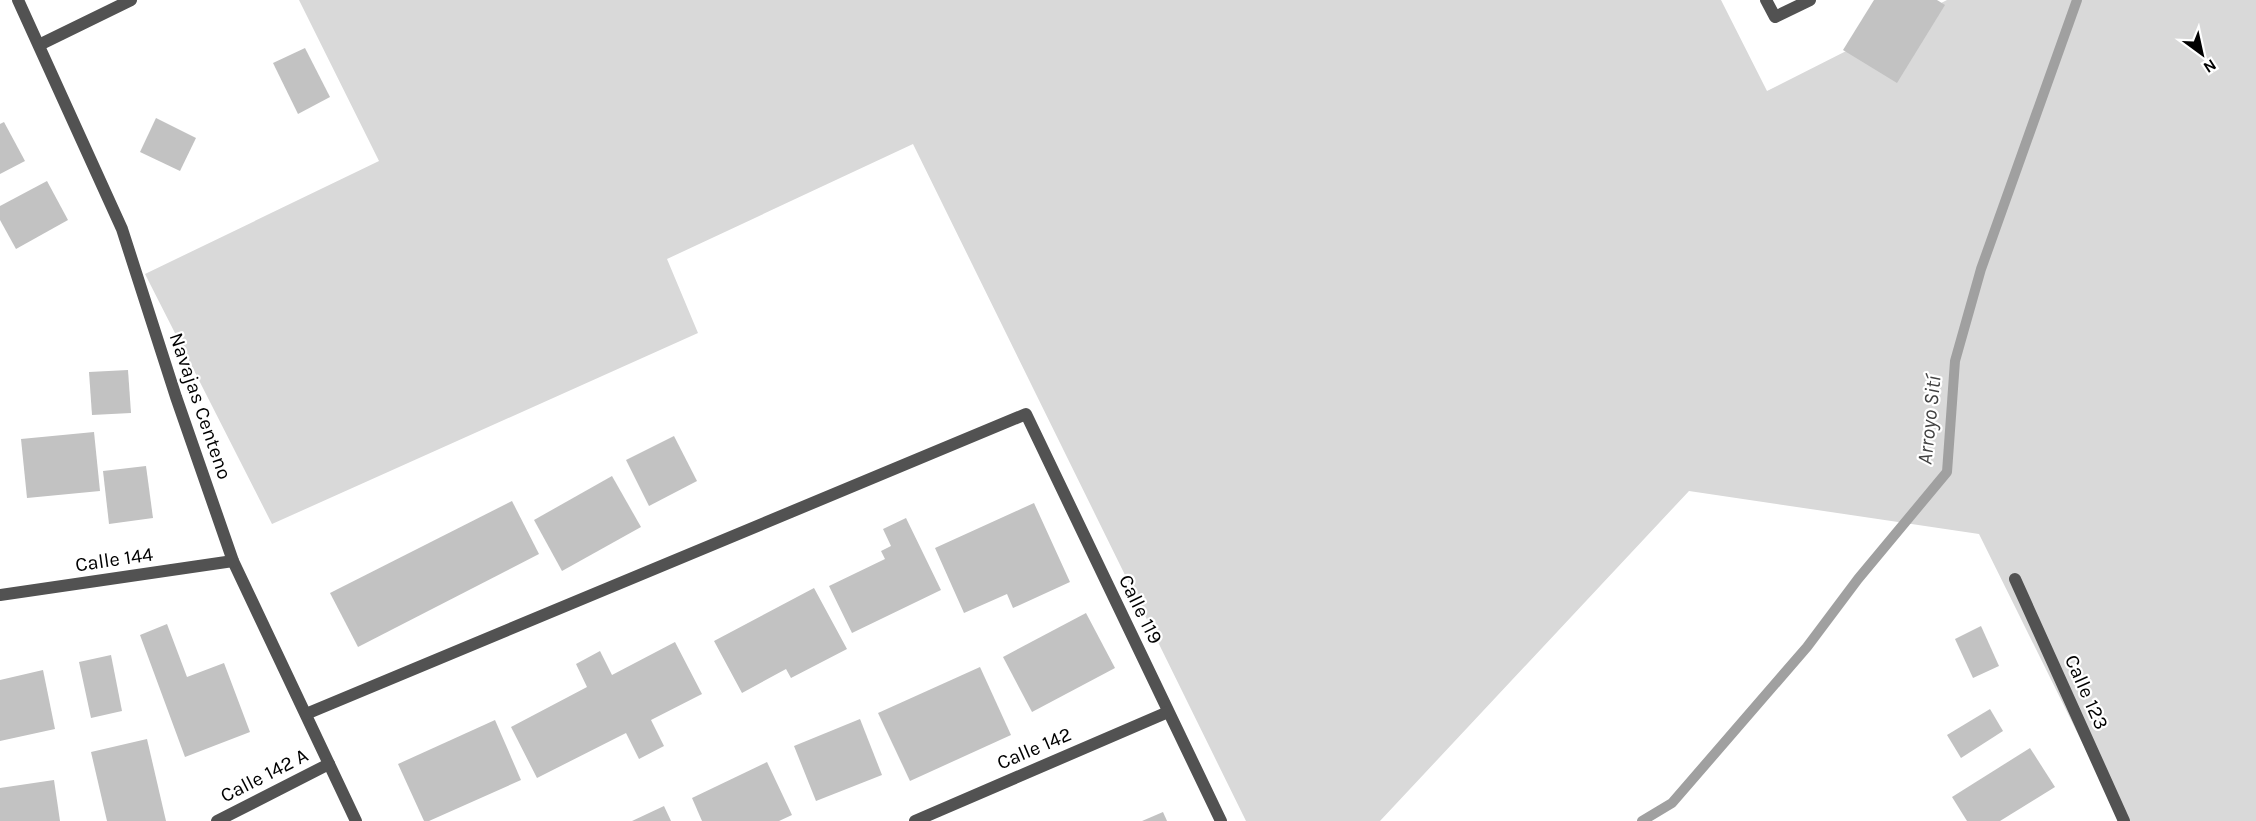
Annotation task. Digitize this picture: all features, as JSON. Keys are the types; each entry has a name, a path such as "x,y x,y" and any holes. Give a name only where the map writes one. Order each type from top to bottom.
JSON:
{"street":[{"name":"Navajas Centeno","path":"18,0 122,229 176,397 233,561 356,821"},
{"path":"39,45 131,0"},
{"path":"1766,0 1775,17 1809,0"},
{"name":"Calle 119","path":"306,714 1026,414 1221,821"},
{"name":"Calle 144","path":"0,594 233,561"},
{"name":"Calle 123","path":"2015,579 2124,821"},
{"name":"Calle 142","path":"915,821 1168,712"},
{"name":"Calle 142 A","path":"217,821 329,764"}],"shaded area":[{"path":"299,0 1721,0 1767,91 1947,0 2256,0 2256,821 2121,821 1979,534 1689,491 1380,821 1246,821 913,144 667,259 698,333 272,524 145,274 379,161"}],"building":[{"path":"1874,0 1937,0 1945,5 1897,83 1843,50"},
{"path":"305,48 330,97 298,114 273,63"},
{"path":"156,118 196,138 180,171 140,152"},
{"path":"4,122 25,161 0,174 0,124"},
{"path":"47,181 68,220 16,249 0,220 0,206"},
{"path":"128,370 131,413 92,415 89,372"},
{"path":"94,432 100,491 27,498 21,439"},
{"path":"674,436 697,481 649,506 626,460"},
{"path":"146,466 153,518 109,524 103,471"},
{"path":"612,476 641,527 562,571 534,520"},
{"path":"512,501 539,554 358,647 330,593"},
{"path":"1034,503 1070,582 1013,608 1007,594 964,613 935,548"},
{"path":"906,518 941,590 852,633 829,586 885,559 881,551 891,546 883,529"},
{"path":"814,588 847,649 791,678 786,669 742,693 714,641"},
{"path":"1086,613 1115,668 1032,712 1003,657"},
{"path":"167,624 187,677 224,663 250,732 185,757 140,635"},
{"path":"1981,626 1999,666 1973,678 1955,639"},
{"path":"675,642 702,694 651,720 664,746 639,759 626,733 537,778 511,727 587,687 576,664 600,651 612,675"},
{"path":"111,655 122,711 91,718 79,662"},
{"path":"980,667 1011,735 910,781 878,713"},
{"path":"43,670 55,729 0,741 0,680"},
{"path":"1990,709 2003,731 1961,758 1947,735"},
{"path":"860,719 882,775 816,801 794,746"},
{"path":"495,720 521,780 429,821 424,821 398,764"},
{"path":"147,739 166,821 107,821 91,752"},
{"path":"2030,748 2055,787 2000,821 1967,821 1952,797"},
{"path":"767,762 792,815 779,821 702,821 692,798"},
{"path":"54,780 60,821 0,821 0,788"},
{"path":"664,806 671,821 632,821"},
{"path":"1163,812 1167,821 1142,821"}],"waterway":[{"name":"Arroyo Sití","path":"1642,821 1672,803 1807,647 1858,579 1947,472 1955,361 1981,269 2077,0"}]}
